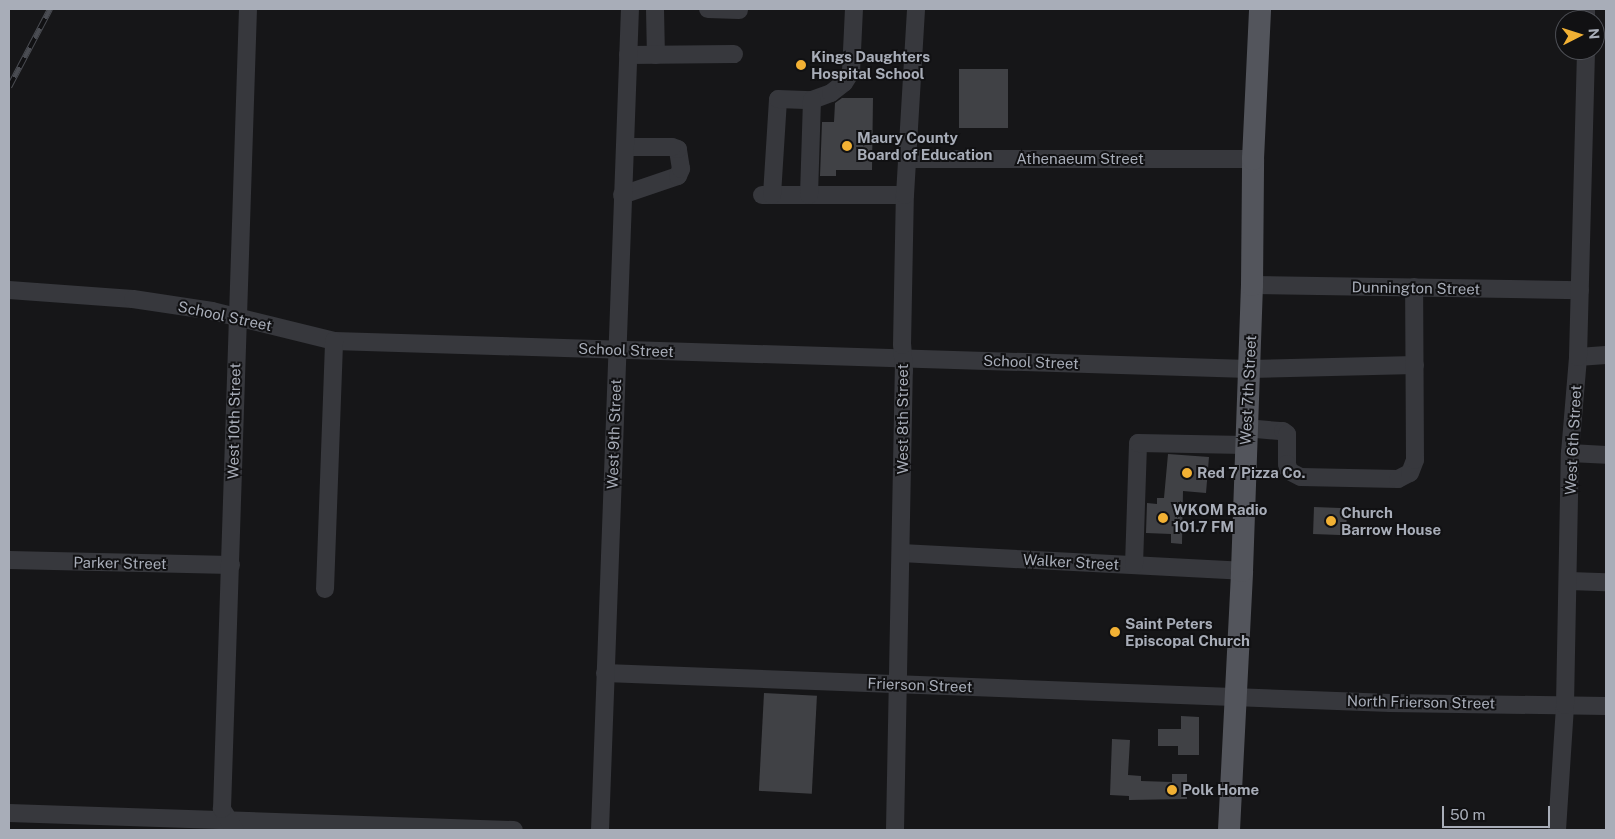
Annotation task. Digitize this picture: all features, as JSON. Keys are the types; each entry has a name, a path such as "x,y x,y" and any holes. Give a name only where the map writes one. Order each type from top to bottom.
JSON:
{"main road":[{"name":"West 7th Street","path":"1229,830 1242,571 1245,437 1252,285 1253,159 1260,9"}],"street":[{"name":"West 10th Street","path":"232,825 222,809 231,565 236,319 248,9"},
{"name":"West 9th Street","path":"600,830 630,9"},
{"path":"655,9 656,55"},
{"path":"708,9 739,10"},
{"path":"854,9 851,72 844,83 831,93 812,100 778,99 767,195 905,195"},
{"name":"West 8th Street","path":"895,830 901,553 905,195 916,9"},
{"path":"628,55 734,54"},
{"name":"West 6th Street","path":"1557,830 1565,704 1569,581 1570,453 1578,357 1586,60"},
{"path":"809,195 812,100"},
{"path":"622,195 678,176 681,169 678,149 672,147 625,147"},
{"name":"Athenaeum Street","path":"906,159 1253,159"},
{"name":"Dunnington Street","path":"1252,285 1580,290"},
{"path":"1134,565 1138,443 1245,437 1283,431 1287,434 1286,464 1289,471 1301,477 1398,480 1410,473 1415,460 1414,288"},
{"name":"School Street","path":"9,290 134,298 212,311 236,319 334,342 1249,369 1415,365"},
{"path":"325,588 334,342"},
{"path":"1578,357 1606,355"},
{"path":"1570,453 1606,455"},
{"name":"Walker Street","path":"901,553 1242,571"},
{"name":"Parker Street","path":"9,560 231,565"},
{"path":"1569,581 1606,582"},
{"name":"Frierson Street","path":"605,673 1235,696"},
{"name":"North Frierson Street","path":"1235,696 1390,703 1606,706"},
{"path":"9,813 232,825 514,830"}],"building":[{"path":"959,69 1008,69 1008,128 959,128"},
{"name":"Maury County Board of Education","path":"842,98 873,98 872,170 836,170 836,176 820,176 822,122 834,122 835,103"},
{"path":"1168,454 1209,457 1206,493 1183,491 1182,544 1171,543 1171,534 1146,533 1147,503 1157,504 1157,498 1164,498"},
{"name":"Church Barrow House","path":"1314,507 1347,508 1346,535 1313,534"},
{"path":"764,693 817,696 812,794 759,791"},
{"path":"1181,716 1199,717 1199,755 1178,755 1178,746 1158,746 1158,729 1181,729"},
{"path":"1112,739 1130,740 1128,775 1141,776 1141,781 1172,782 1172,774 1187,774 1187,799 1129,800 1129,796 1110,795"}],"railway":[{"path":"9,87 50,9"}],"place":[{"name":"Kings Daughters Hospital School","path":"801,65"},
{"name":"Maury County Board of Education","path":"847,146"},
{"name":"Red 7 Pizza Co.","path":"1187,473"},
{"name":"WKOM Radio 101.7 FM","path":"1163,518"},
{"name":"Church Barrow House","path":"1331,521"},
{"name":"Saint Peters Episcopal Church","path":"1115,632"},
{"name":"Polk Home","path":"1172,790"}]}
